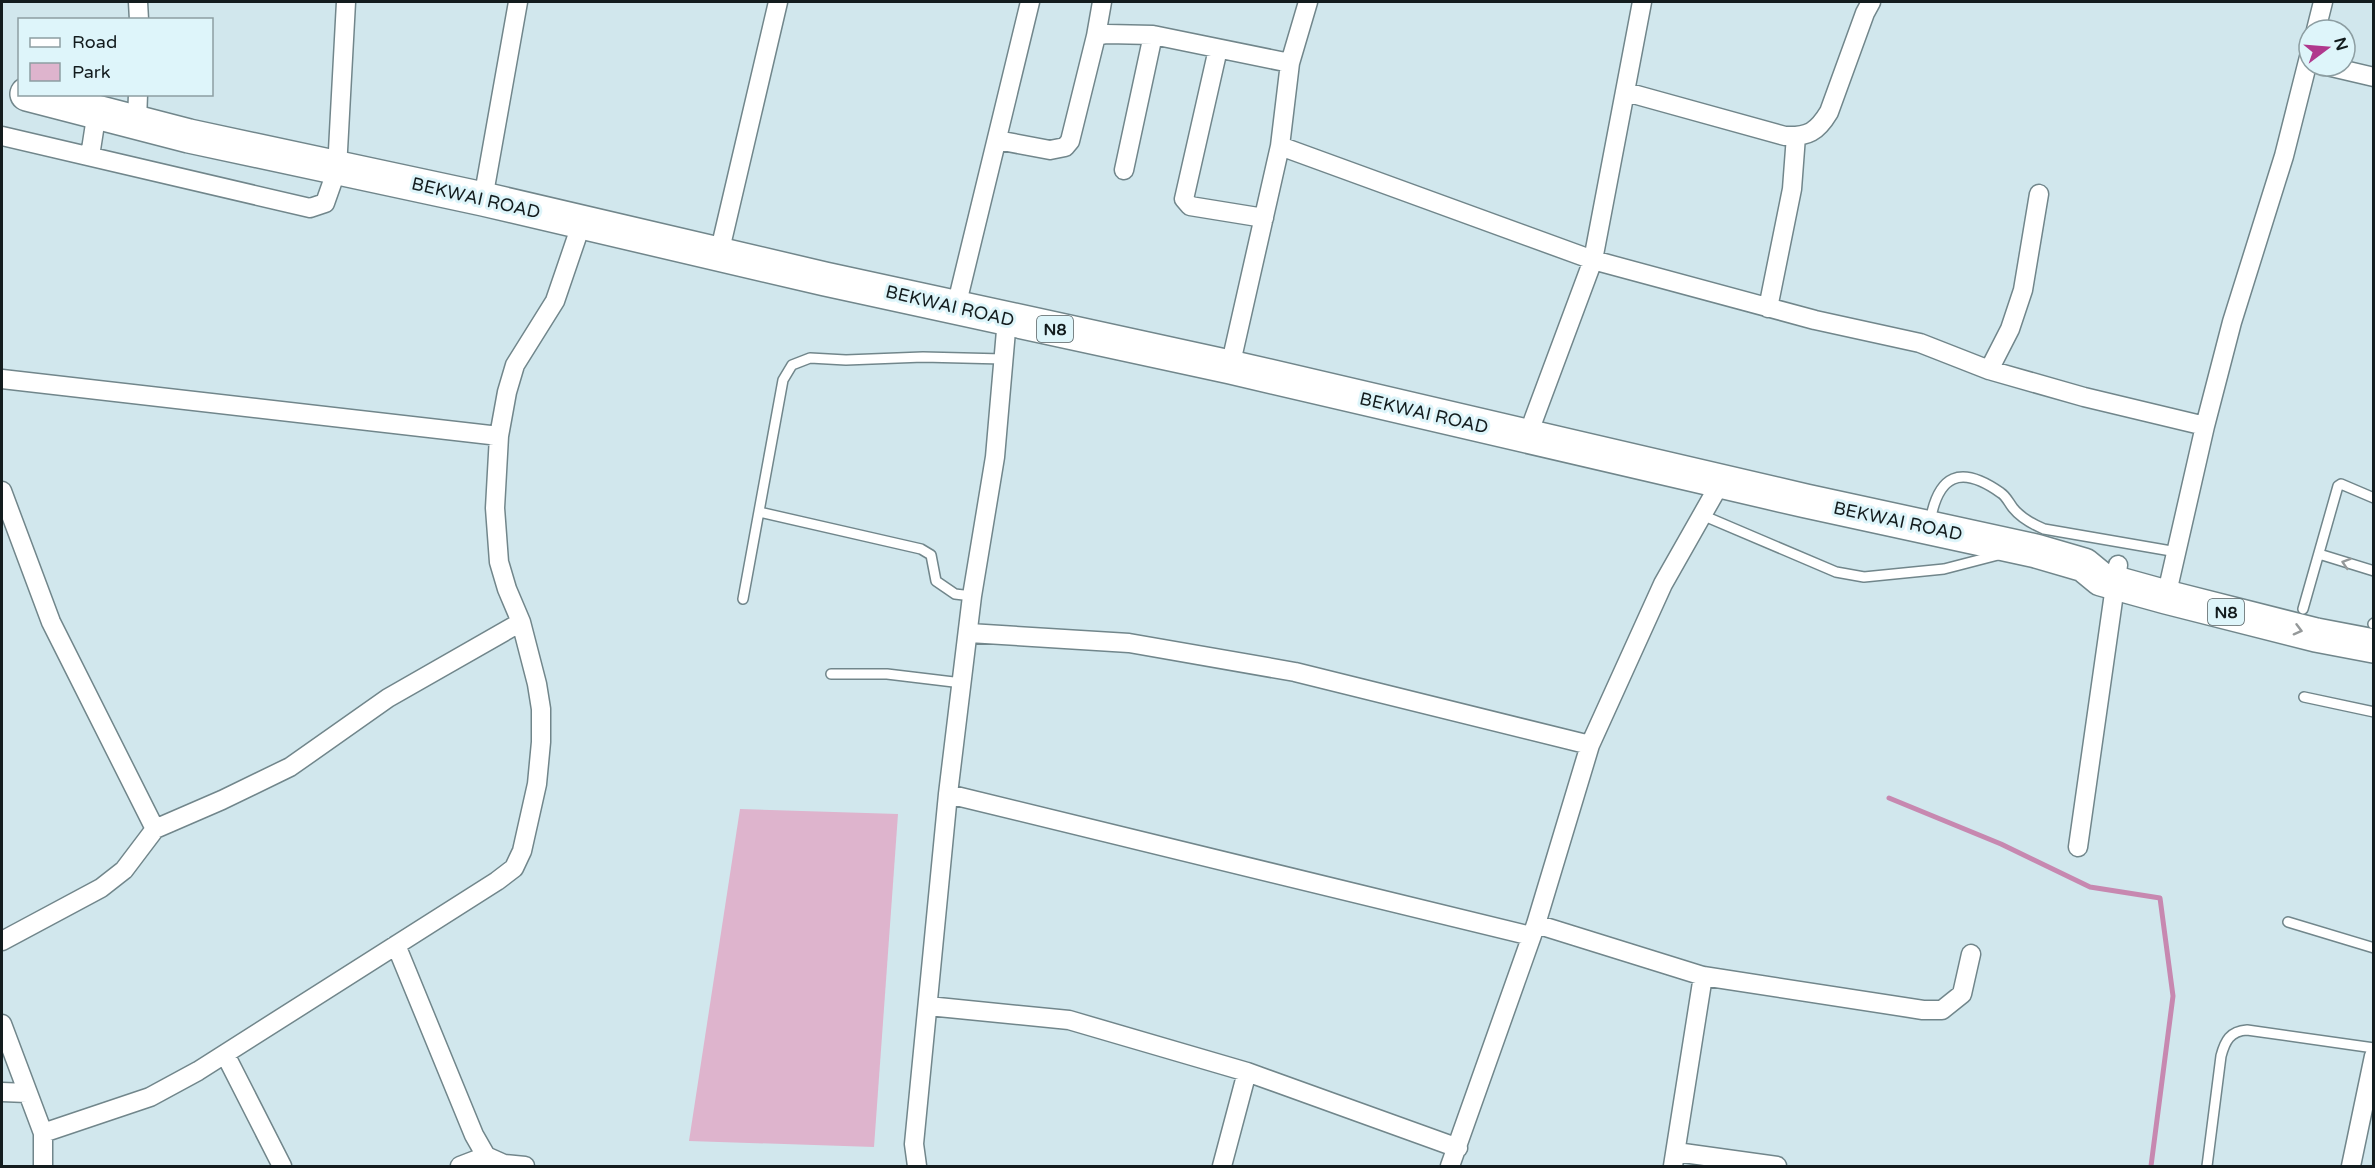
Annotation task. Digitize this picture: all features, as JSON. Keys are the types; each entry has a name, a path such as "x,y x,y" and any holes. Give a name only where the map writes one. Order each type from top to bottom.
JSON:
{"highway":[{"path":"2,88 18,92"},
{"name":"BEKWAI ROAD","path":"35,96 97,111 138,108 189,136 483,199 1007,319 1230,367 1806,501 1929,528 2034,543 2084,565 2101,579 2117,574 2171,576 2303,609 2373,623"},
{"name":"BEKWAI ROAD","path":"2171,576 2316,635 2373,646"}],"street":[{"path":"138,2 139,18"},
{"path":"2,136 310,208 325,203 337,169 346,2"},
{"path":"483,199 518,2"},
{"path":"719,254 776,2"},
{"path":"956,307 1029,2"},
{"path":"997,140 1050,150 1065,147 1070,141 1102,2"},
{"path":"1230,367 1280,146 1290,63 1308,2"},
{"path":"1527,437 1593,260 1642,2"},
{"path":"1626,92 1785,136 1796,136 1814,131 1829,112 1871,2"},
{"path":"2319,18 2323,2"},
{"path":"1096,36 1107,34 1153,35 1290,63"},
{"path":"1124,170 1153,35"},
{"path":"1218,49 1184,199 1190,206 1264,218"},
{"path":"2357,73 2373,77"},
{"path":"2171,576 2205,426 2232,322 2284,156 2304,78"},
{"path":"90,156 97,111"},
{"path":"1768,308 1792,189 1796,136"},
{"path":"1280,146 1593,260 1815,321 1920,343 1989,370 2084,397 2205,426"},
{"path":"1989,370 2010,328 2023,290 2039,194"},
{"path":"43,1133 150,1097 225,1054 514,868 522,851 537,784 541,709 521,622 507,589 500,562 495,508 499,436 507,392 515,365 555,301 582,222"},
{"path":"917,1167 914,1144 948,794 972,597 995,457 1007,319"},
{"path":"2,380 499,436"},
{"path":"1450,1167 1533,930 1590,745 1663,584 1722,480"},
{"path":"2,491 51,622 155,829"},
{"path":"2078,847 2117,574"},
{"path":"2,941 101,888 124,870 155,829 290,767 388,698 521,622"},
{"path":"969,633 1129,643 1295,672 1590,745"},
{"path":"948,794 1533,930 1703,976 1923,1010 1942,1010 1962,994 1971,954"},
{"path":"396,945 474,1136 486,1156 504,1164 525,1167"},
{"path":"1703,976 1675,1159 1777,1167"},
{"path":"928,1006 1069,1020 1248,1072 1458,1148"},
{"path":"2,1024 43,1133 43,1167"},
{"path":"225,1054 282,1167"},
{"path":"2351,1167 2373,1056"},
{"path":"1222,1167 1248,1072"},
{"path":"2,1092 27,1093"},
{"path":"905,1167 914,1144"},
{"path":"460,1167 486,1156"}],"lane":[{"path":"743,599 783,380 792,365 810,358 846,360 923,357 1003,359"},
{"path":"1929,528 1934,501 1945,482 1955,476 1974,479 2003,494 2028,522 2034,543"},
{"path":"2303,609 2339,485 2373,498"},
{"path":"759,512 921,549 931,555 936,581 955,594 972,597"},
{"path":"1702,515 1836,572 1864,577 1944,569 2034,543 2171,576"},
{"path":"2319,554 2373,572"},
{"path":"831,674 887,674 962,683"},
{"path":"2304,697 2373,712"},
{"path":"2288,922 2373,948"},
{"path":"2207,1167 2221,1056 2224,1042 2231,1034 2247,1030 2373,1047"}],"green space":[{"path":"740,809 898,814 874,1147 689,1141"}],"waterway":[{"path":"1889,798 2001,844 2090,887 2160,898 2173,996 2151,1166"}]}
